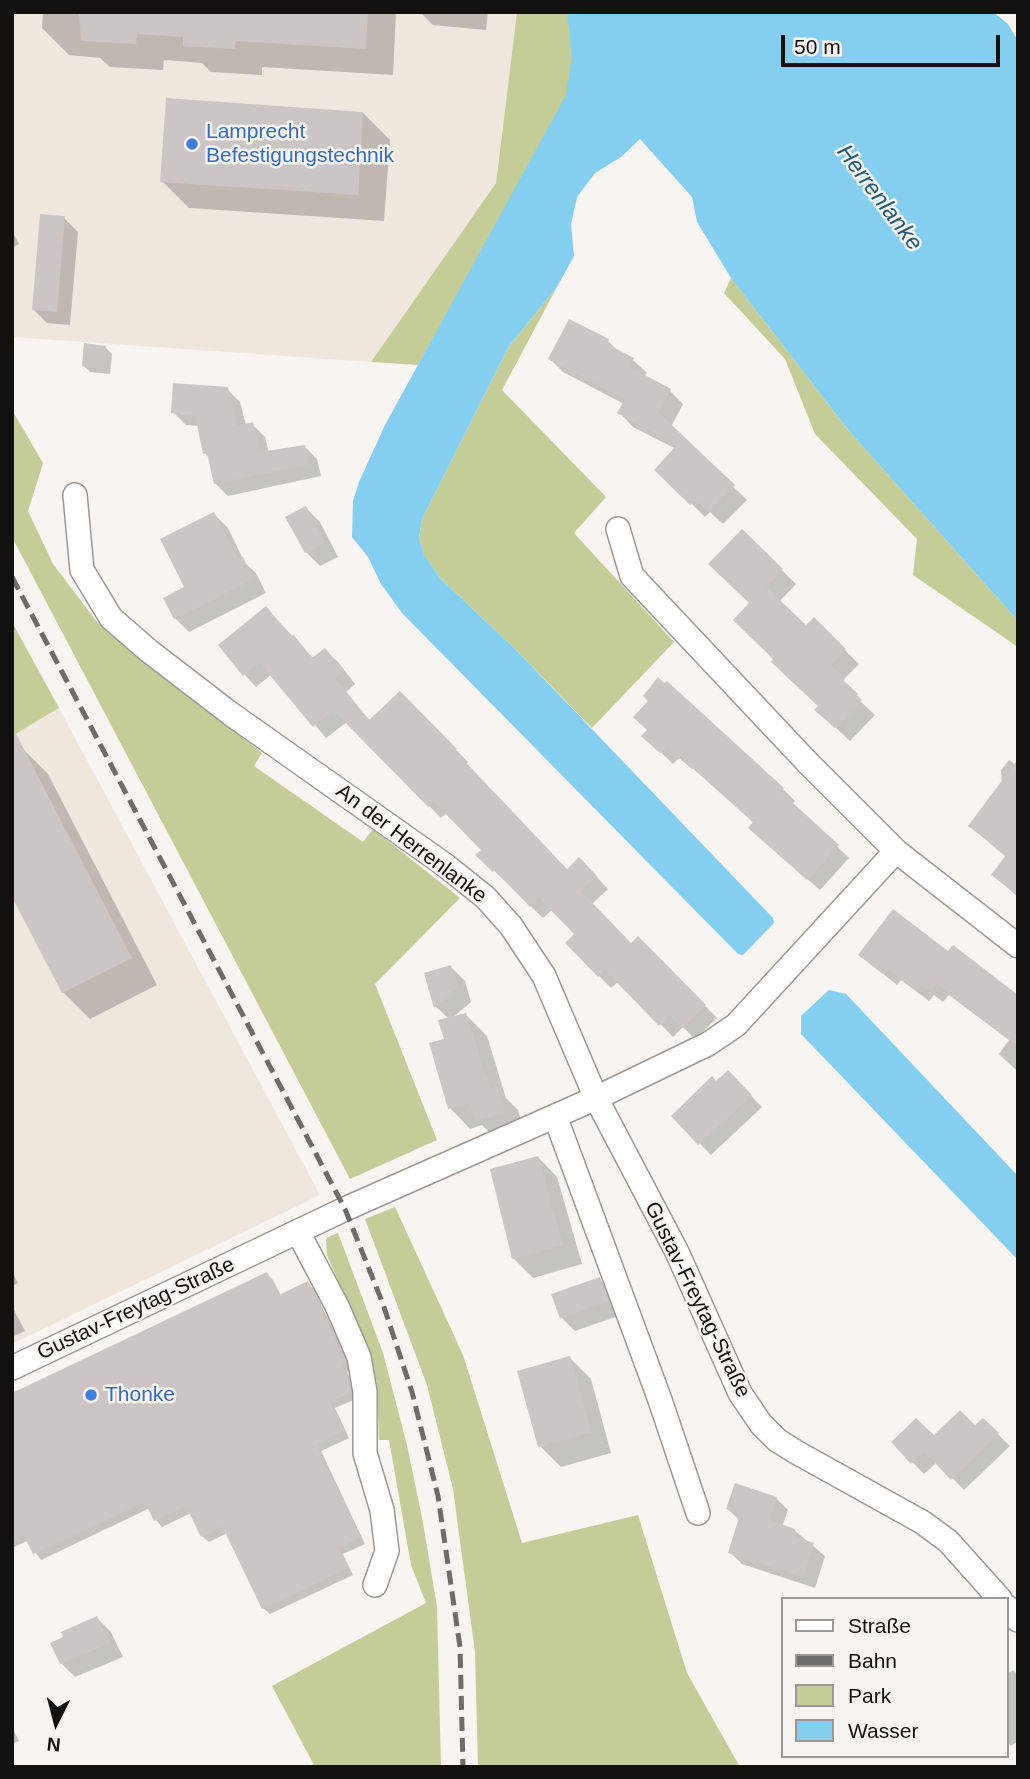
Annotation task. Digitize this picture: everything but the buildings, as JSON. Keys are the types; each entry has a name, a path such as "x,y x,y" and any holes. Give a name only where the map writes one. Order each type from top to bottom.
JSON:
{"street":[{"name":"An der Herrenlanke","path":"75,495 82,570 111,618 231,714 445,864 485,898 511,926 544,976 596,1098"},
{"path":"618,529 632,576 808,763 896,851 1018,946"},
{"path":"596,1098 708,1044 736,1025 896,851"},
{"name":"Gustav-Freytag-Straße","path":"12,1368 299,1232 596,1098 677,1252 740,1393 761,1424 777,1440 796,1452 922,1522 948,1541 998,1597"},
{"path":"555,1116 660,1400 698,1513"},
{"path":"299,1232 337,1306 359,1357 365,1392 365,1454 382,1510 387,1551 375,1585"}],"shaded area":[{"path":"12,12 517,12 496,183 371,362 12,337"},
{"path":"59,708 320,1195 12,1344 12,736"}],"green space":[{"path":"517,12 585,12 597,44 418,365 371,362 496,183"},
{"path":"731,278 849,431 1018,621 1018,647 913,575 917,539 815,434 785,359 724,293"},
{"path":"557,287 502,390 606,497 574,533 674,642 592,728 516,650 440,578 424,556 419,538 422,519 509,346"},
{"path":"12,410 43,463 28,511 53,564 97,622 262,753 254,766 363,842 373,829 460,898 375,984 437,1140 350,1179 12,537"},
{"path":"12,622 59,708 12,736"},
{"path":"395,1207 463,1355 522,1543 638,1515 687,1673 740,1767 478,1767 475,1652 453,1489 427,1385 365,1219"},
{"path":"338,1233 383,1353 407,1445 423,1523 437,1607 441,1767 315,1767 272,1686 426,1603 411,1565 389,1440 379,1440 377,1383 369,1352 327,1255 326,1238"}],"water":[{"name":"Herrenlanke","path":"567,12 993,12 1008,24 1018,41 1018,621 849,431 731,278 697,222 692,197 640,139 621,157 595,173 577,197 571,224 574,256 557,287 509,346 422,519 419,538 424,555 440,578 516,650 773,918 774,923 743,955 738,954 402,613 381,584 368,557 352,537 353,501 385,425 566,95 572,58"},
{"path":"829,990 846,994 1018,1176 1018,1260 801,1034 801,1016"}],"railway":[{"path":"12,577 345,1209 383,1304 412,1392 438,1496 460,1647 463,1767"}],"place":[{"name":"Lamprecht Befestigungstechnik","path":"192,144"},
{"name":"Thonke","path":"91,1395"}]}
